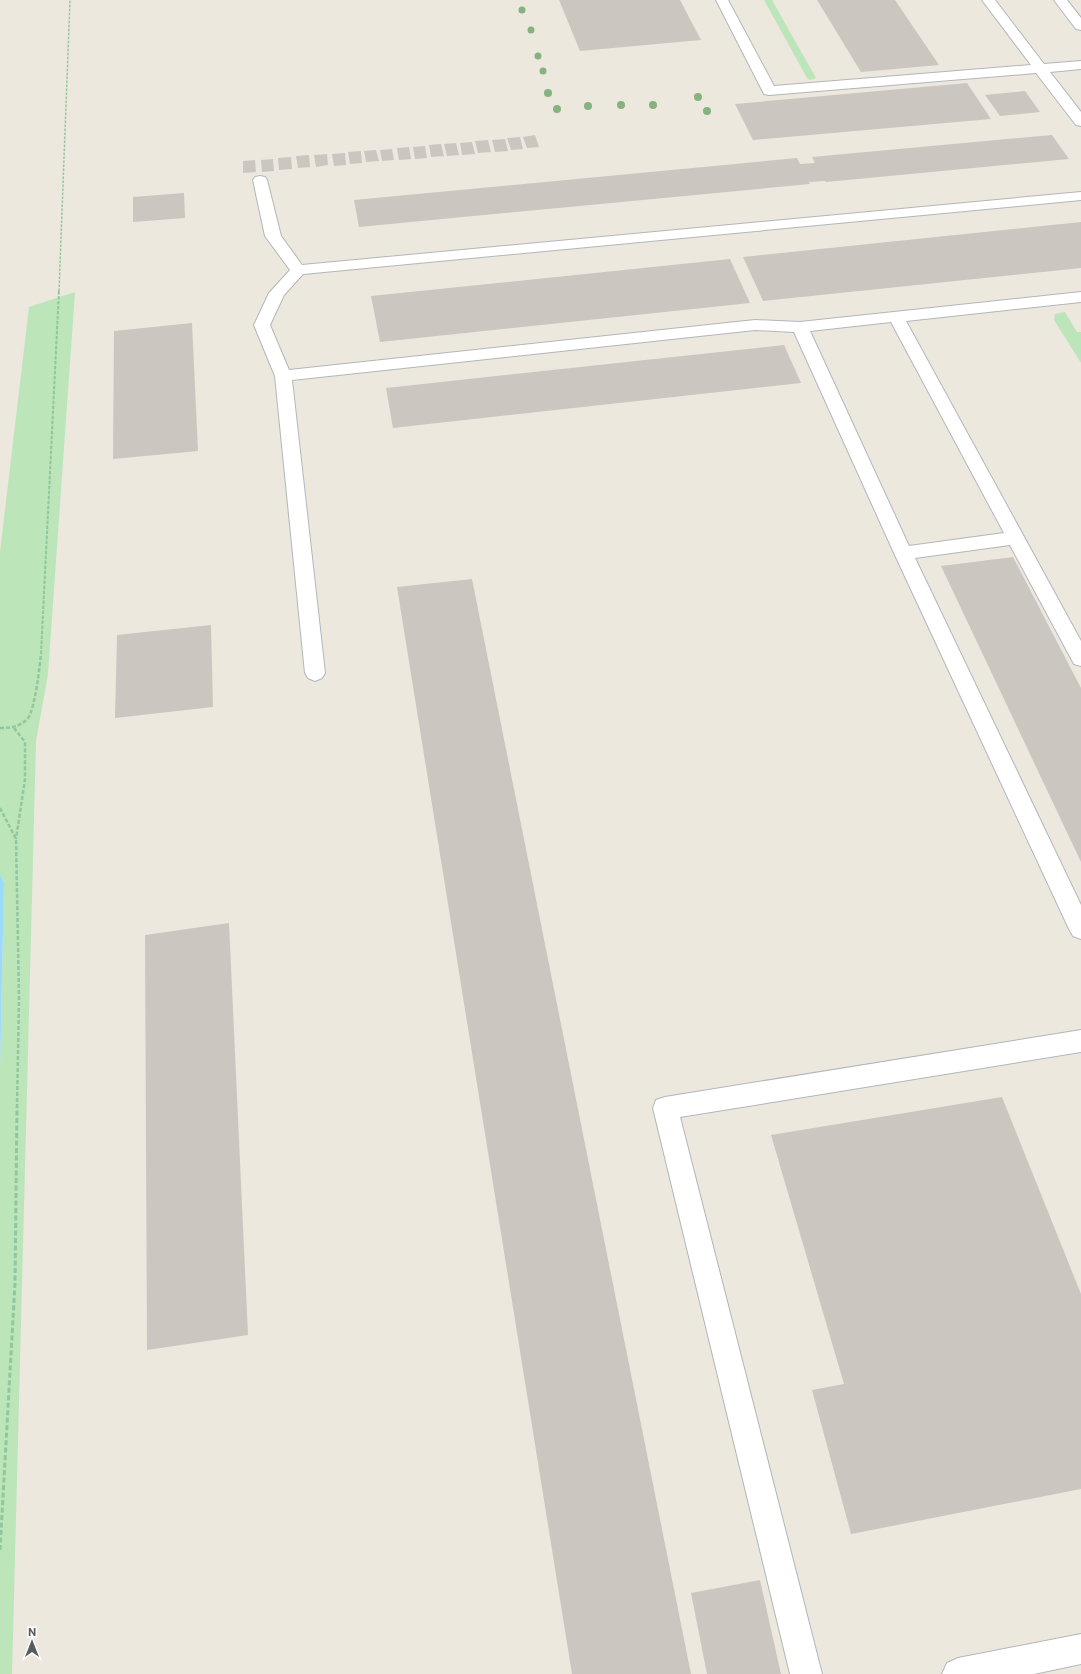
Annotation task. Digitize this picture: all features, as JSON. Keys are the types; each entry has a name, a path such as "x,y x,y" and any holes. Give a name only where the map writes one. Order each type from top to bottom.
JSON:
{"lane":[{"path":"722,0 769,91 1081,64"},
{"path":"988,0 1081,122"},
{"path":"1063,4 1081,8"},
{"path":"1063,4 1081,26"},
{"path":"260,180 273,236 298,270"},
{"path":"315,673 283,376 262,325 277,293 298,270 1081,196"},
{"path":"283,376 755,325 800,327 1081,297"},
{"path":"896,317 1017,538 1081,659"},
{"path":"800,327 903,553 1081,929"},
{"path":"903,553 1017,538"},
{"path":"806,1674 665,1108 1081,1041"},
{"path":"958,1674 1081,1649"}],"path":[{"path":"0,728 14,728 28,717 40,675 58,306 70,0"},
{"path":"0,1550 15,1283 19,998 16,839 25,779 25,742 14,728"},
{"path":"0,808 16,839"}],"green space":[{"path":"764,0 772,0 816,78 810,80 807,78"},
{"path":"75,292 48,674 36,741 12,1674 0,1674 0,1070 4,883 0,874 0,552 29,307"},
{"path":"1065,312 1077,332 1081,332 1081,363 1054,320 1055,314"}],"water":[{"path":"0,874 4,883 0,1070"}],"building":[{"path":"559,0 680,0 701,40 580,51"},
{"path":"817,0 895,0 939,65 861,72"},
{"path":"967,83 991,119 753,140 735,104"},
{"path":"1025,91 1040,112 1000,116 985,95"},
{"path":"535,135 539,147 527,148 523,137"},
{"path":"1052,135 1069,159 826,182 809,182 810,184 359,227 354,200 797,158 800,164 815,163 812,157"},
{"path":"520,137 523,149 511,150 507,138"},
{"path":"505,139 508,151 495,152 492,140"},
{"path":"488,140 491,152 478,153 475,141"},
{"path":"472,142 475,154 462,155 460,143"},
{"path":"456,143 459,155 447,156 444,144"},
{"path":"441,144 444,156 431,157 429,145"},
{"path":"425,146 427,158 415,159 413,147"},
{"path":"409,147 411,159 399,160 397,148"},
{"path":"392,149 394,160 382,161 380,150"},
{"path":"376,150 379,161 366,162 364,151"},
{"path":"361,151 362,163 350,164 348,152"},
{"path":"345,153 346,165 334,166 332,154"},
{"path":"327,154 328,165 316,167 314,155"},
{"path":"309,155 310,167 298,168 296,156"},
{"path":"291,157 292,169 279,170 278,158"},
{"path":"273,159 274,171 262,172 261,160"},
{"path":"255,160 256,172 243,173 243,161"},
{"path":"184,193 185,218 133,222 133,197"},
{"path":"1081,222 1081,268 763,301 743,257"},
{"path":"730,259 750,303 380,342 371,296"},
{"path":"192,323 198,451 113,459 114,331"},
{"path":"784,345 801,383 393,428 386,388"},
{"path":"1013,557 1081,688 1081,862 941,566"},
{"path":"472,579 691,1674 572,1674 397,587"},
{"path":"211,625 213,707 115,718 117,635"},
{"path":"229,923 248,1335 147,1350 145,935"},
{"path":"1002,1097 1081,1294 1081,1489 851,1534 812,1390 844,1384 771,1135"},
{"path":"760,1580 781,1674 707,1674 691,1593"}]}
